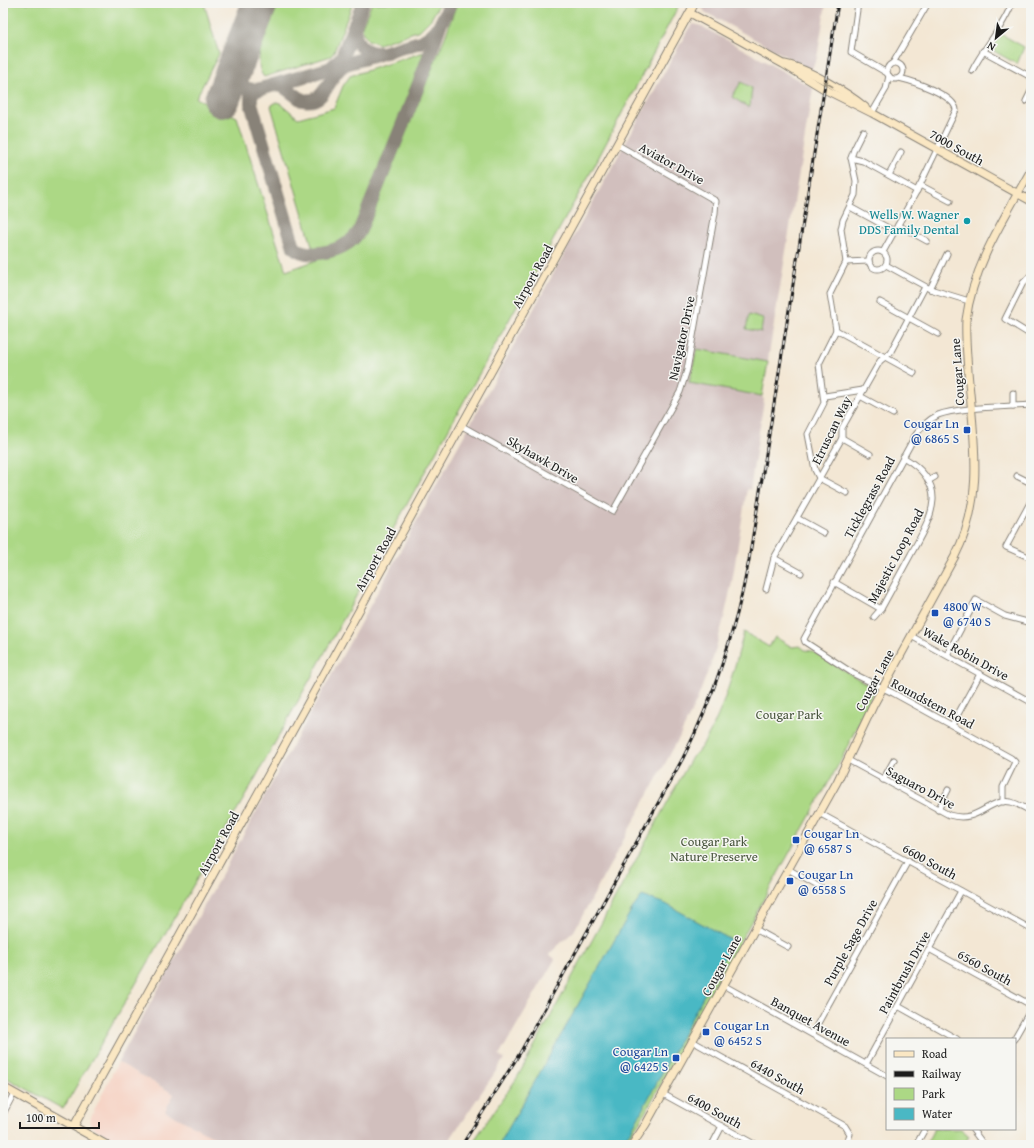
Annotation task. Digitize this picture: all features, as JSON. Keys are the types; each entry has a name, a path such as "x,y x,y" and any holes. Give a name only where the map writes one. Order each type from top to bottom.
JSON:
{"street":[{"name":"Airport Road","path":"74,1126 618,145 695,3"},
{"path":"858,3 851,52 898,79 913,81 950,98 956,106 955,113 920,185 883,252"},
{"path":"872,113 886,88 891,65 901,52 928,3"},
{"path":"972,71 983,51 1004,23 1012,3"},
{"name":"7000 South","path":"690,13 783,64 824,90 872,113 1031,201"},
{"path":"983,51 1031,77"},
{"path":"886,88 898,79 902,68 901,52"},
{"path":"877,67 891,65 902,68 913,81"},
{"path":"1026,101 1031,91"},
{"path":"847,494 819,478 815,470 808,434 824,403 825,396 819,364 836,330 830,294 846,262 841,229 843,220 850,206 856,188 851,158 863,131"},
{"name":"Aviator Drive","path":"618,145 716,201"},
{"path":"888,175 901,152"},
{"path":"851,158 863,160 916,191"},
{"name":"Cougar Lane","path":"632,1145 663,1094 819,813 848,760 882,688 959,548 971,515 976,479 966,335 969,301 984,257 1031,170"},
{"path":"920,185 950,201"},
{"name":"Navigator Drive","path":"613,511 680,392 692,344 716,201"},
{"path":"850,206 894,231"},
{"path":"898,225 927,241"},
{"path":"869,261 873,254 878,251 883,252"},
{"path":"869,261 872,266 877,269 883,268 886,265 887,259 883,252"},
{"name":"Etruscan Way","path":"766,589 774,558 842,438 842,428 880,361 890,353 947,254"},
{"path":"846,262 869,261"},
{"path":"886,265 928,288 969,301"},
{"path":"1030,275 1023,283 1005,319 1031,335"},
{"path":"880,302 938,334"},
{"path":"836,330 914,373"},
{"path":"825,396 863,390"},
{"path":"1013,394 1014,406"},
{"path":"860,396 893,414"},
{"name":"Ticklegrass Road","path":"805,642 805,635 918,431 930,420 944,413 1031,405"},
{"name":"Skyhawk Drive","path":"462,426 613,511"},
{"path":"842,438 870,454"},
{"name":"Majestic Loop Road","path":"874,617 881,609 931,516 933,501 928,480 917,466 903,457"},
{"path":"1017,476 1031,483"},
{"path":"928,480 935,477"},
{"path":"1031,501 1006,547 1031,558"},
{"path":"797,518 824,533"},
{"path":"774,558 801,573"},
{"path":"834,582 881,609"},
{"path":"947,656 976,600 1005,616 1031,623"},
{"name":"Wake Robin Drive","path":"911,636 1031,702"},
{"name":"Roundstem Road","path":"805,642 854,674 1006,754 1014,762 1003,787 1003,802"},
{"path":"952,725 980,674"},
{"name":"Saguaro Drive","path":"848,760 949,816 964,818 972,816 995,804 1003,802"},
{"path":"883,780 894,760"},
{"path":"938,810 948,790"},
{"path":"1003,802 1011,802 1031,811"},
{"name":"6600 South","path":"819,813 1031,929"},
{"name":"Purple Sage Drive","path":"812,1034 908,861"},
{"path":"788,869 821,888"},
{"name":"Paintbrush Drive","path":"866,1064 961,891"},
{"path":"755,929 788,947"},
{"name":"6560 South","path":"929,949 1031,1005"},
{"name":"Banquet Avenue","path":"723,985 886,1075"},
{"path":"898,1006 955,1038"},
{"path":"1015,1038 1031,1009"},
{"name":"6440 South","path":"692,1041 843,1124 850,1132 846,1145"},
{"path":"3,1087 107,1145"},
{"path":"3,1114 14,1093"},
{"name":"6400 South","path":"663,1094 756,1145"},
{"path":"712,1145 722,1126"},
{"path":"916,1145 924,1130"},
{"path":"973,1130 984,1145"}],"shaded area":[{"path":"702,3 826,3 817,58 811,70 705,12 702,7"},
{"path":"694,24 701,26 813,88 762,396 764,400 750,490 747,488 732,582 724,618 713,658 697,700 680,736 574,931 549,954 555,959 499,1056 504,1059 446,1145 224,1145 225,1143 165,1111 174,1094 118,1062 689,28"},
{"path":"118,1062 174,1094 166,1111 225,1143 224,1145 124,1145 92,1127 89,1121"}],"green space":[{"path":"3,3 204,3 219,54 196,98 237,117 286,271 354,247 365,234 445,37 457,3 680,3 592,170 251,786 63,1109 3,1076"},
{"path":"279,3 353,3 334,52 331,56 264,77 260,70 260,51 267,30"},
{"path":"372,3 440,3 431,19 420,30 379,44 368,40 363,33 362,26"},
{"path":"1001,34 1024,47 1017,64 992,50 992,47"},
{"path":"427,51 413,81 354,230 341,241 313,249 271,106 276,102 280,103 298,118 334,108 343,86 350,76"},
{"path":"741,82 752,88 750,106 748,107 732,97"},
{"path":"749,315 763,319 761,332 746,329"},
{"path":"697,349 768,362 762,396 689,383"},
{"name":"Cougar Park","path":"744,632 769,647 775,637 792,647 800,646 805,650 812,651 870,686 873,690 872,695 841,760 641,1120 623,1145 471,1145 517,1078 692,757 710,733 718,717 736,663"},
{"path":"933,1130 962,1130 969,1136 964,1145 926,1144"}],"water":[{"path":"642,896 666,904 733,941 632,1129 619,1145 499,1145 632,909"}],"taxiway":[{"path":"331,68 342,57 363,3"},
{"path":"235,66 237,80 240,84 251,90 257,90 420,42 436,31 450,3"},
{"path":"355,24 355,36 360,45 368,51 380,53"},
{"path":"251,90 251,103 294,247 299,251 306,253 321,253 336,249 348,243 359,232 419,84 439,28"},
{"path":"274,85 283,86 302,100 311,100 322,94 334,75 344,65"}],"runway":[{"path":"222,100 260,3"}],"railway":[{"path":"462,1145 520,1053 683,758 715,686 738,611 749,560 838,3"}],"place":[{"name":"Wells W. Wagner DDS Family Dental","path":"967,221"},
{"name":"Cougar Ln @ 6865 S","path":"967,430"},
{"name":"4800 W @ 6740 S","path":"935,613"},
{"name":"Cougar Ln @ 6587 S","path":"796,840"},
{"name":"Cougar Ln @ 6558 S","path":"790,881"},
{"name":"Cougar Ln @ 6452 S","path":"706,1032"},
{"name":"Cougar Ln @ 6425 S","path":"676,1058"}],"park label":[{"name":"Cougar Park Nature Preserve","path":"714,848"}]}
